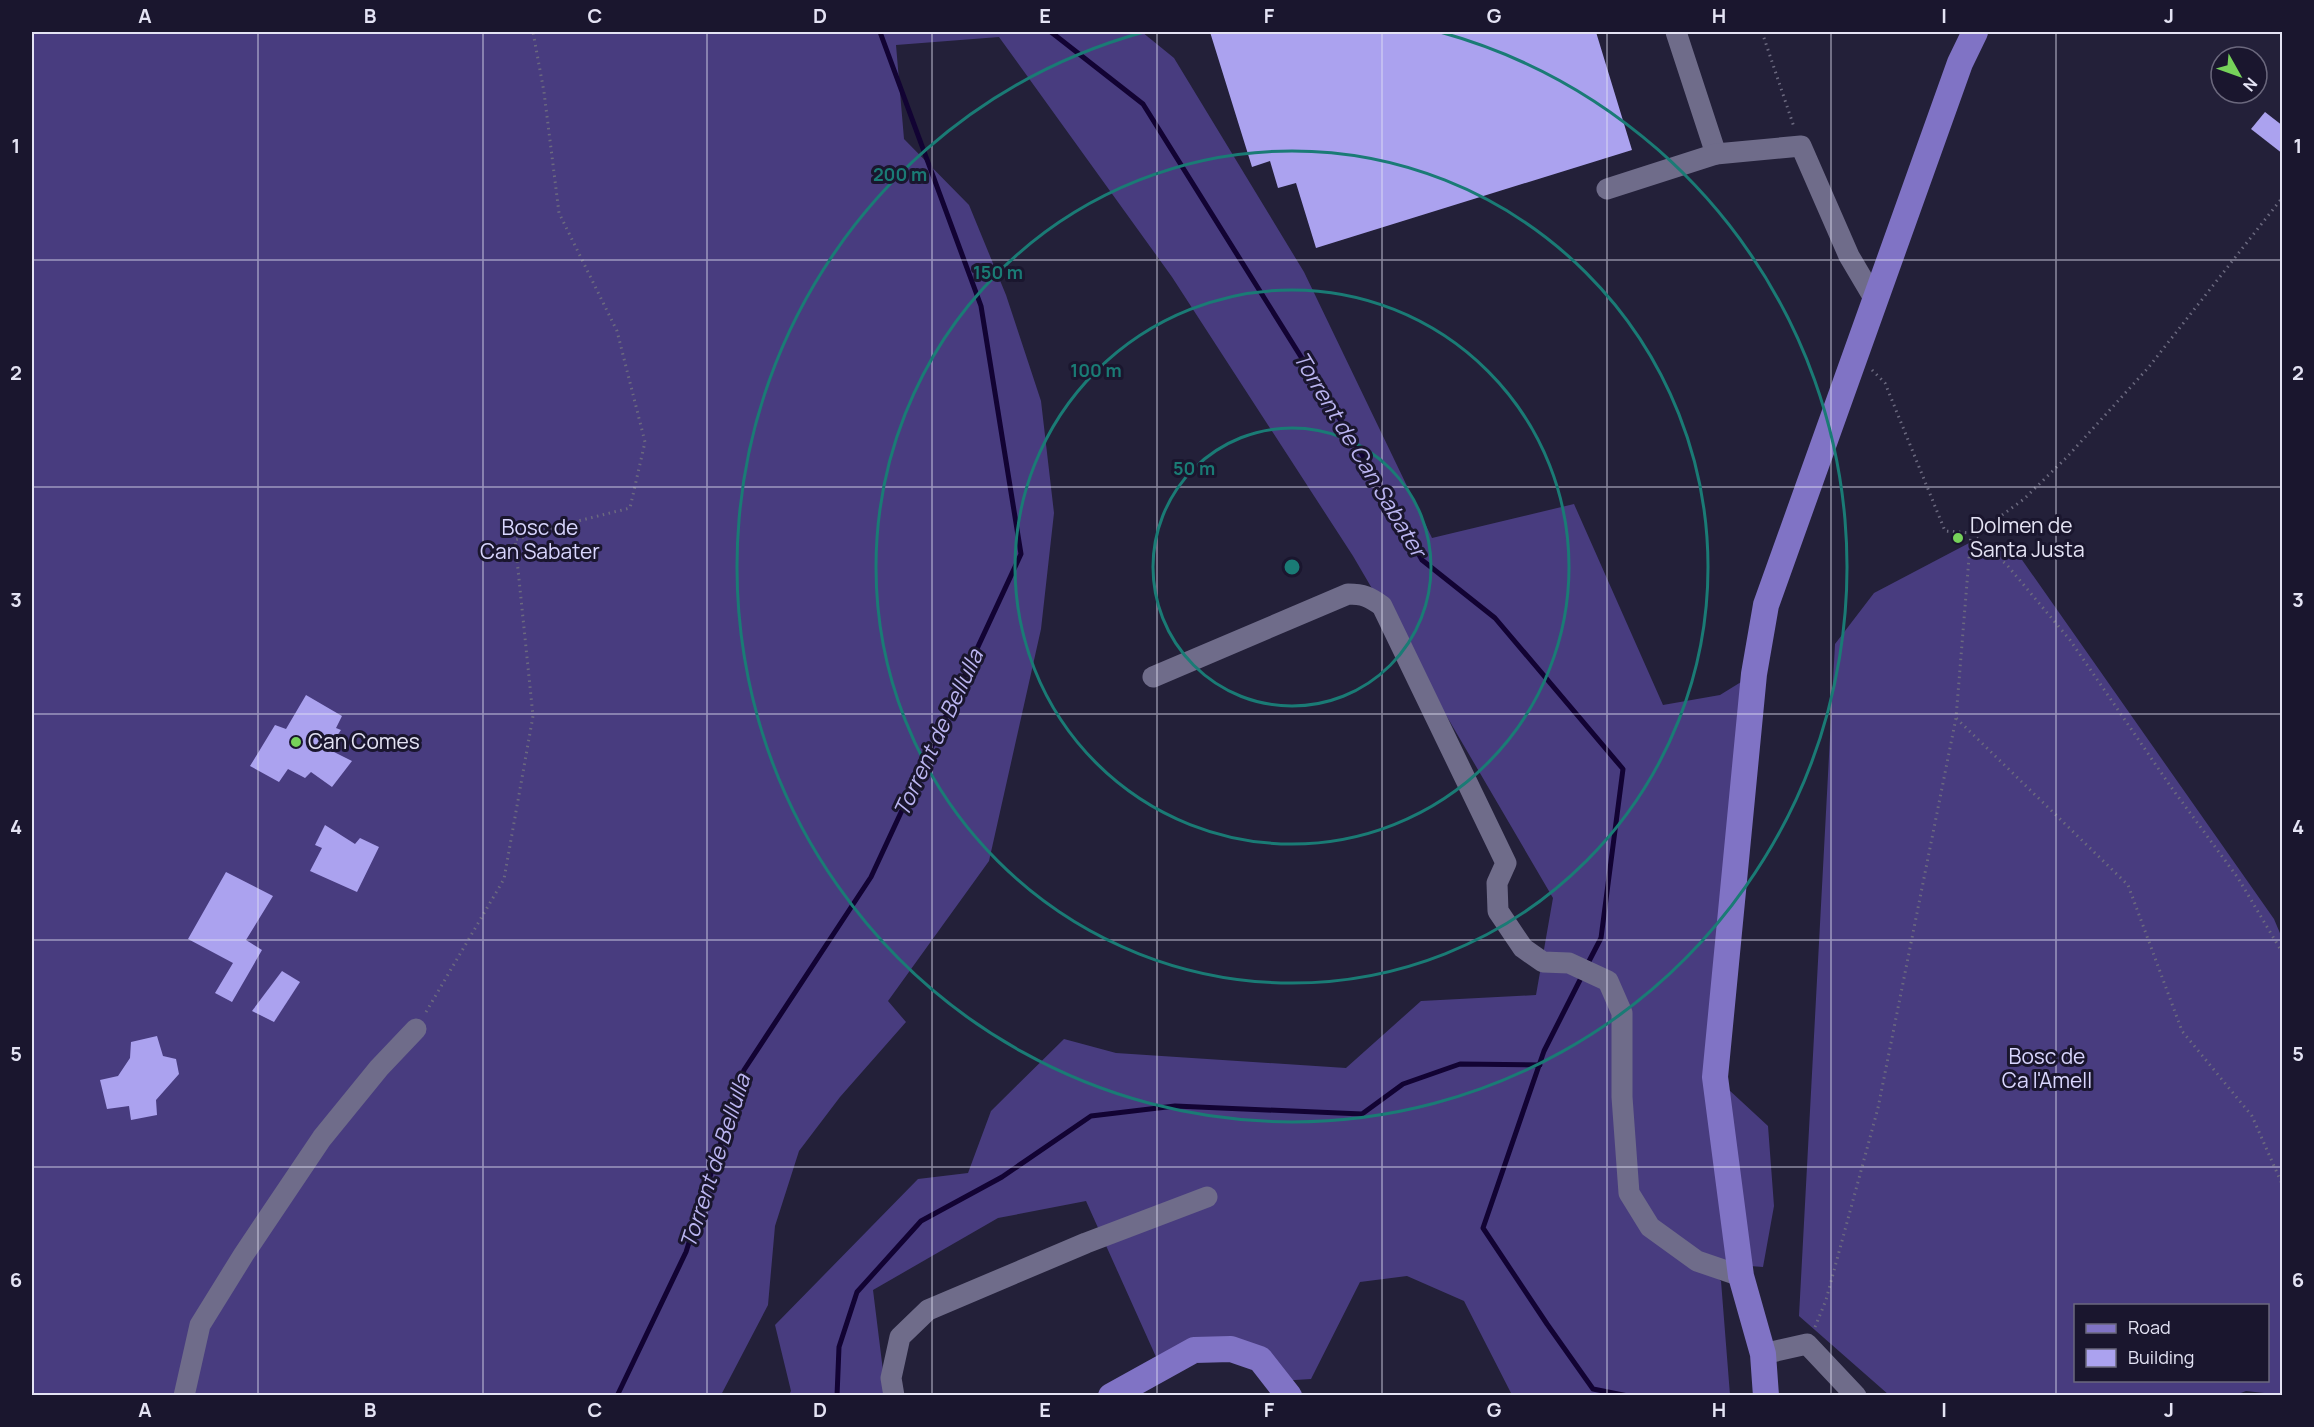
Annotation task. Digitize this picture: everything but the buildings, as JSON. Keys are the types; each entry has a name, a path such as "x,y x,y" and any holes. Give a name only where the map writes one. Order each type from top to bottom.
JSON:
{"main road":[{"path":"1766,1395 1763,1354 1742,1276 1715,1077 1754,674 1766,605 1960,63 1975,32"},
{"path":"1112,1395 1194,1350 1232,1349 1260,1359 1289,1395"}],"street":[{"path":"1676,32 1716,154"},
{"path":"1607,189 1716,154 1801,146 1849,256 1875,300"},
{"path":"1152,678 1348,594 1361,594 1382,606 1506,863 1497,884 1498,911 1523,948 1543,962 1569,963 1608,981 1618,1003 1622,1013 1622,1097 1629,1193 1650,1227 1697,1261 1742,1276"},
{"path":"184,1395 200,1324 238,1264 322,1138 379,1068 416,1029"},
{"path":"894,1395 891,1378 900,1337 928,1310 1076,1247 1207,1197"},
{"path":"1763,1354 1808,1344 1856,1395"}],"path":[{"path":"416,1029 504,879 533,716 515,540 562,525 630,508 645,442 617,331 559,213 544,92 533,32"},
{"path":"1762,32 1801,146"},
{"path":"1856,354 1885,383 1945,531 1971,533 2024,499 2067,457 2148,368 2283,198"},
{"path":"1808,1344 1826,1300 1878,1108 1956,718 1971,533"},
{"path":"1971,533 2007,565 2070,640 2171,787 2238,878 2283,952"},
{"path":"1956,718 2128,885 2182,1031 2252,1116 2283,1184"}],"green space":[{"name":"Bosc de Can Sabater","path":"32,32 1142,32 1174,58 1304,272 1432,538 1574,504 1663,705 1720,695 1754,674 1715,1077 1768,1126 1774,1206 1763,1267 1698,1262 1721,1281 1730,1395 1512,1395 1464,1301 1407,1276 1360,1282 1311,1379 1279,1381 1231,1349 1161,1368 1086,1201 998,1218 873,1290 886,1395 789,1395 791,1391 775,1325 918,1179 968,1173 991,1111 1064,1039 1116,1053 1346,1068 1421,1001 1536,995 1553,898 1353,556 1172,277 999,37 896,45 904,139 969,205 1006,295 1041,401 1054,513 1041,629 989,861 888,1001 906,1022 840,1097 799,1151 775,1226 768,1305 721,1395 32,1395"},
{"name":"Bosc de Ca l'Amell","path":"1971,542 2020,557 2274,919 2282,938 2282,1395 2246,1391 2233,1396 1889,1395 1799,1316 1835,644 1874,593"}],"waterway":[{"name":"Torrent de Bellulla","path":"617,1396 686,1252 744,1070 871,877 1021,554 981,306 880,32"},
{"name":"Torrent de Can Sabater","path":"1051,32 1143,104 1368,464 1422,560 1495,618 1623,769 1601,938 1586,967"},
{"path":"1582,976 1544,1051 1483,1228 1593,1389 1628,1396"},
{"path":"837,1396 839,1347 857,1292 921,1221 1002,1177 1091,1116 1175,1106 1362,1114 1403,1084 1460,1064 1540,1065"}],"place":[{"name":"Dolmen de Santa Justa","path":"1958,538"},
{"name":"Can Comes","path":"296,742"}]}
